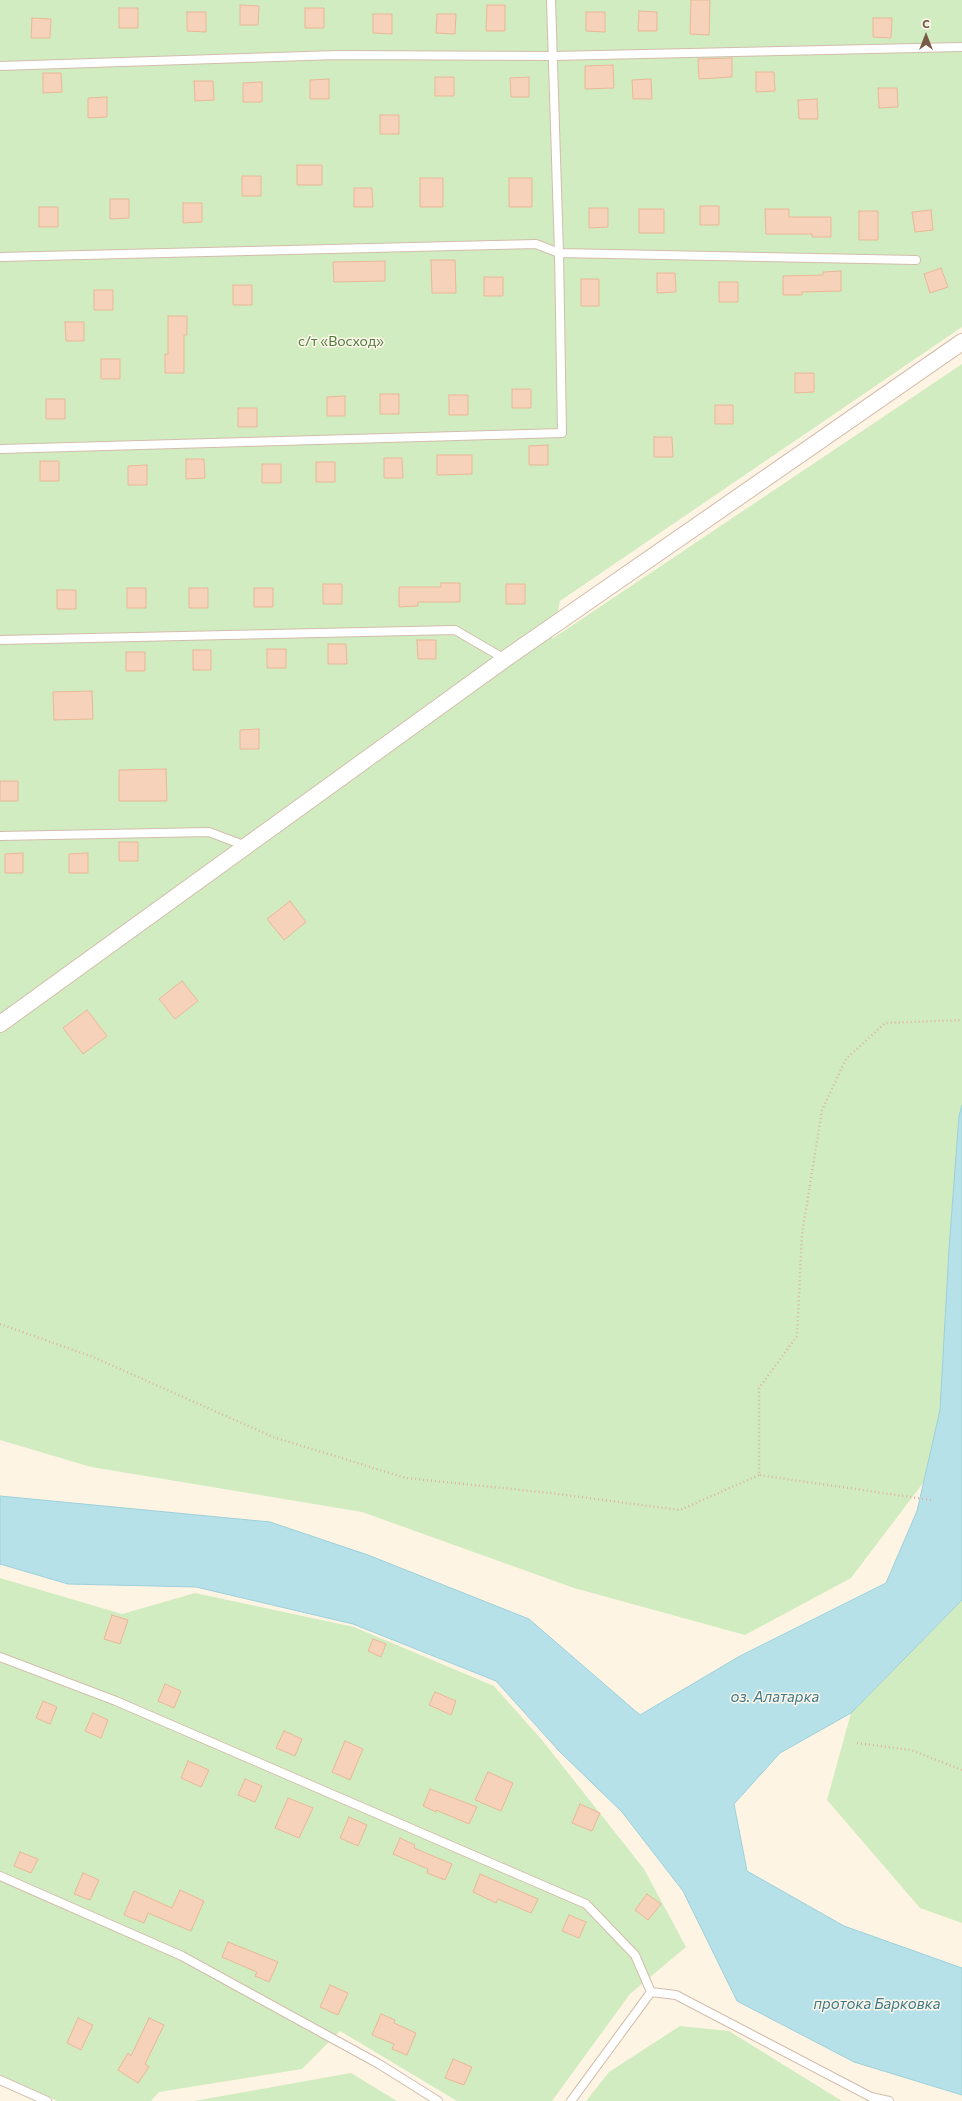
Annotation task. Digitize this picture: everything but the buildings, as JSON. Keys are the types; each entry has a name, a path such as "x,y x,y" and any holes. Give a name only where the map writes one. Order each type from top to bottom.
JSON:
{"street":[{"path":"0,1024 505,659 962,342"}],"lane":[{"path":"0,449 562,433 559,253 551,0"},
{"path":"0,66 336,55 553,56 962,47"},
{"path":"0,257 536,244 559,253 916,260"},
{"path":"0,640 455,630 505,659"},
{"path":"0,836 209,832 246,846"},
{"path":"0,1657 116,1700 586,1904 636,1955 651,1992"},
{"path":"0,1876 182,1956 379,2064 438,2101"},
{"path":"571,2101 651,1992"},
{"path":"651,1992 676,1995 871,2097 889,2101"},
{"path":"0,2080 46,2101"}],"path":[{"path":"759,1476 759,1388 797,1336 802,1234 822,1110 846,1059 885,1023 962,1020"},
{"path":"0,1324 93,1357 273,1436 406,1478 550,1493 680,1510 759,1476 931,1500"},
{"path":"857,1743 911,1750 962,1770"}],"green space":[{"name":"с/т «Восход»","path":"0,0 962,0 962,327 560,601 552,639 962,364 962,1218 945,1454 851,1578 745,1635 574,1588 362,1512 91,1467 0,1440"},
{"path":"0,1578 122,1614 195,1593 354,1627 494,1686 542,1740 644,1869 686,1947 630,1994 552,2101 457,2101 340,2031 302,2069 159,2092 151,2101 57,2101 0,2075"},
{"path":"962,1600 962,1923 920,1908 827,1800 851,1713"},
{"path":"680,2026 729,2031 842,2101 586,2101 609,2072"},
{"path":"351,2073 397,2101 194,2101"}],"water":[{"name":"протока Барковка","path":"962,1105 962,1600 851,1713 780,1753 734,1804 747,1871 844,1926 962,1968 962,2095 854,2062 737,2001 683,1891 622,1812 559,1751 496,1681 353,1624 196,1587 68,1584 0,1564 0,1496 270,1522 368,1555 529,1619 640,1715 740,1656 886,1583 917,1511 940,1410 949,1249 959,1116"}],"water label":[{"name":"оз. Алатарка","path":"775,1697"}]}
